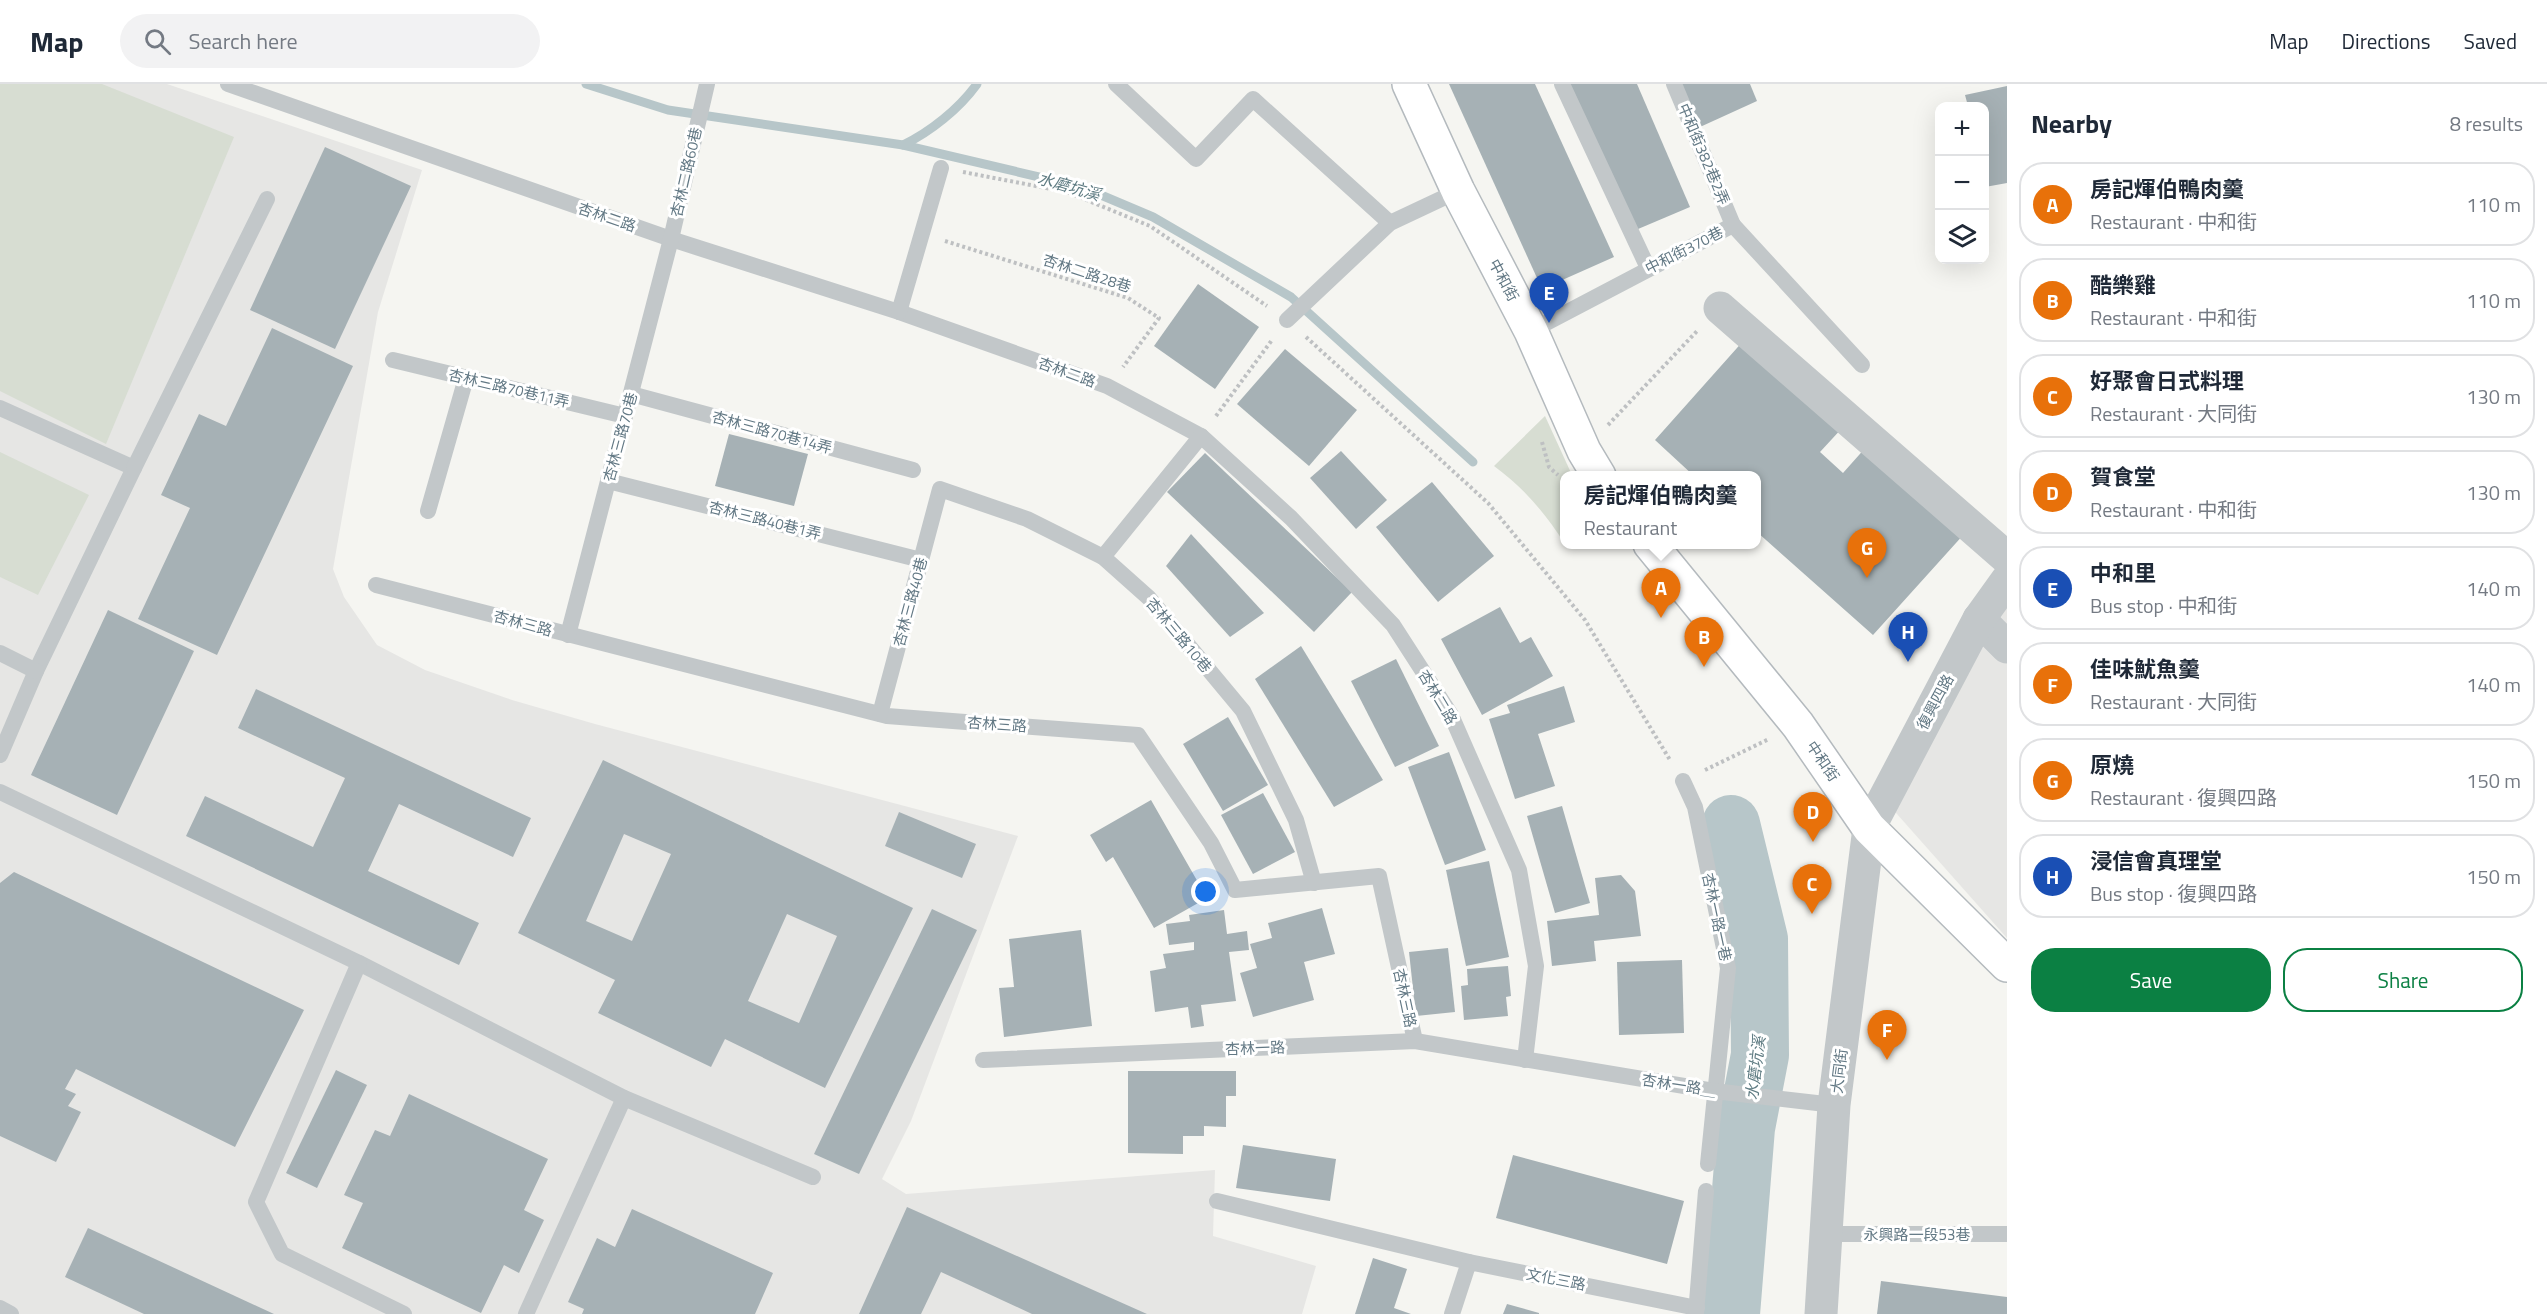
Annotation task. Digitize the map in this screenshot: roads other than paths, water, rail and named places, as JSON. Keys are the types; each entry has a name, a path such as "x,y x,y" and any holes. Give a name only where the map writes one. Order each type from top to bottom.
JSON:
{"street":[{"name":"中和街","path":"1409,84 1458,191 1531,331 1591,463"},
{"path":"1720,308 2007,558"},
{"name":"中和街","path":"1654,549 1798,725 1869,828 2007,966"},
{"name":"復興四路","path":"1869,828 1979,619 2007,580"},
{"path":"1979,619 2007,647"},
{"name":"大同街","path":"1821,1314 1834,1105 1869,828"}],"lane":[{"name":"杏林二路","path":"228,84 671,239 899,312 1108,387 1201,436 1291,518 1393,625 1451,715 1519,870 1536,966 1525,1060"},
{"name":"杏林二路60巷","path":"671,239 707,84"},
{"path":"1116,84 1196,159 1253,99 1390,223"},
{"path":"1562,84 1648,268"},
{"name":"中和街382巷2弄","path":"1674,84 1733,225"},
{"path":"899,312 941,168"},
{"path":"1287,320 1390,223 1458,191"},
{"path":"0,755 36,671 267,200"},
{"name":"中和街370巷","path":"1531,331 1733,225 1862,365"},
{"name":"杏林三路70巷","path":"568,635 671,239"},
{"name":"杏林三路70巷11弄","path":"393,360 626,416"},
{"path":"428,511 466,378"},
{"name":"杏林三路70巷14弄","path":"631,394 913,470"},
{"path":"0,408 134,468"},
{"path":"1103,557 1201,436"},
{"name":"杏林三路40巷1弄","path":"608,481 921,560"},
{"name":"杏林三路10巷","path":"940,489 1027,519 1103,557 1149,598 1243,711 1296,820 1314,883"},
{"name":"杏林三路40巷","path":"880,714 940,489"},
{"name":"杏林三路","path":"376,585 880,714 1138,735 1211,843 1234,890 1379,876 1415,1041"},
{"path":"0,653 36,671"},
{"name":"杏林一路一巷","path":"1683,781 1695,807 1728,968 1708,1164"},
{"path":"0,792 359,963 624,1098 813,1177"},
{"path":"359,963 256,1202 282,1254 404,1314"},
{"name":"杏林一路","path":"983,1060 1415,1041 1525,1060"},
{"name":"杏林一路＿","path":"1525,1060 1714,1091 1834,1105"},
{"path":"526,1314 624,1098"},
{"path":"1696,1311 1706,1191"},
{"name":"文化三路","path":"1217,1201 1469,1262 1696,1311"},
{"name":"永興路一段53巷","path":"1827,1234 2007,1234"},
{"path":"1452,1314 1469,1262"},
{"path":"0,1308 11,1314"}],"waterway":[{"name":"水磨坑溪","path":"586,84 668,110 903,145 1082,187 1153,217 1291,297 1473,462"},
{"path":"903,145 943,119 977,84"},
{"name":"水磨坑溪","path":"1731,824 1759,939 1760,1055 1746,1128 1731,1314"}],"place":[{"name":"中和里","path":"1549,323"},
{"name":"原燒","path":"1867,578"},
{"name":"房記煇伯鴨肉羹","path":"1661,618"},
{"name":"浸信會真理堂","path":"1908,662"},
{"name":"酷樂雞","path":"1704,667"},
{"name":"賀食堂","path":"1813,842"},
{"name":"好聚會日式料理","path":"1812,914"},
{"name":"佳味魷魚羹","path":"1887,1060"}]}
